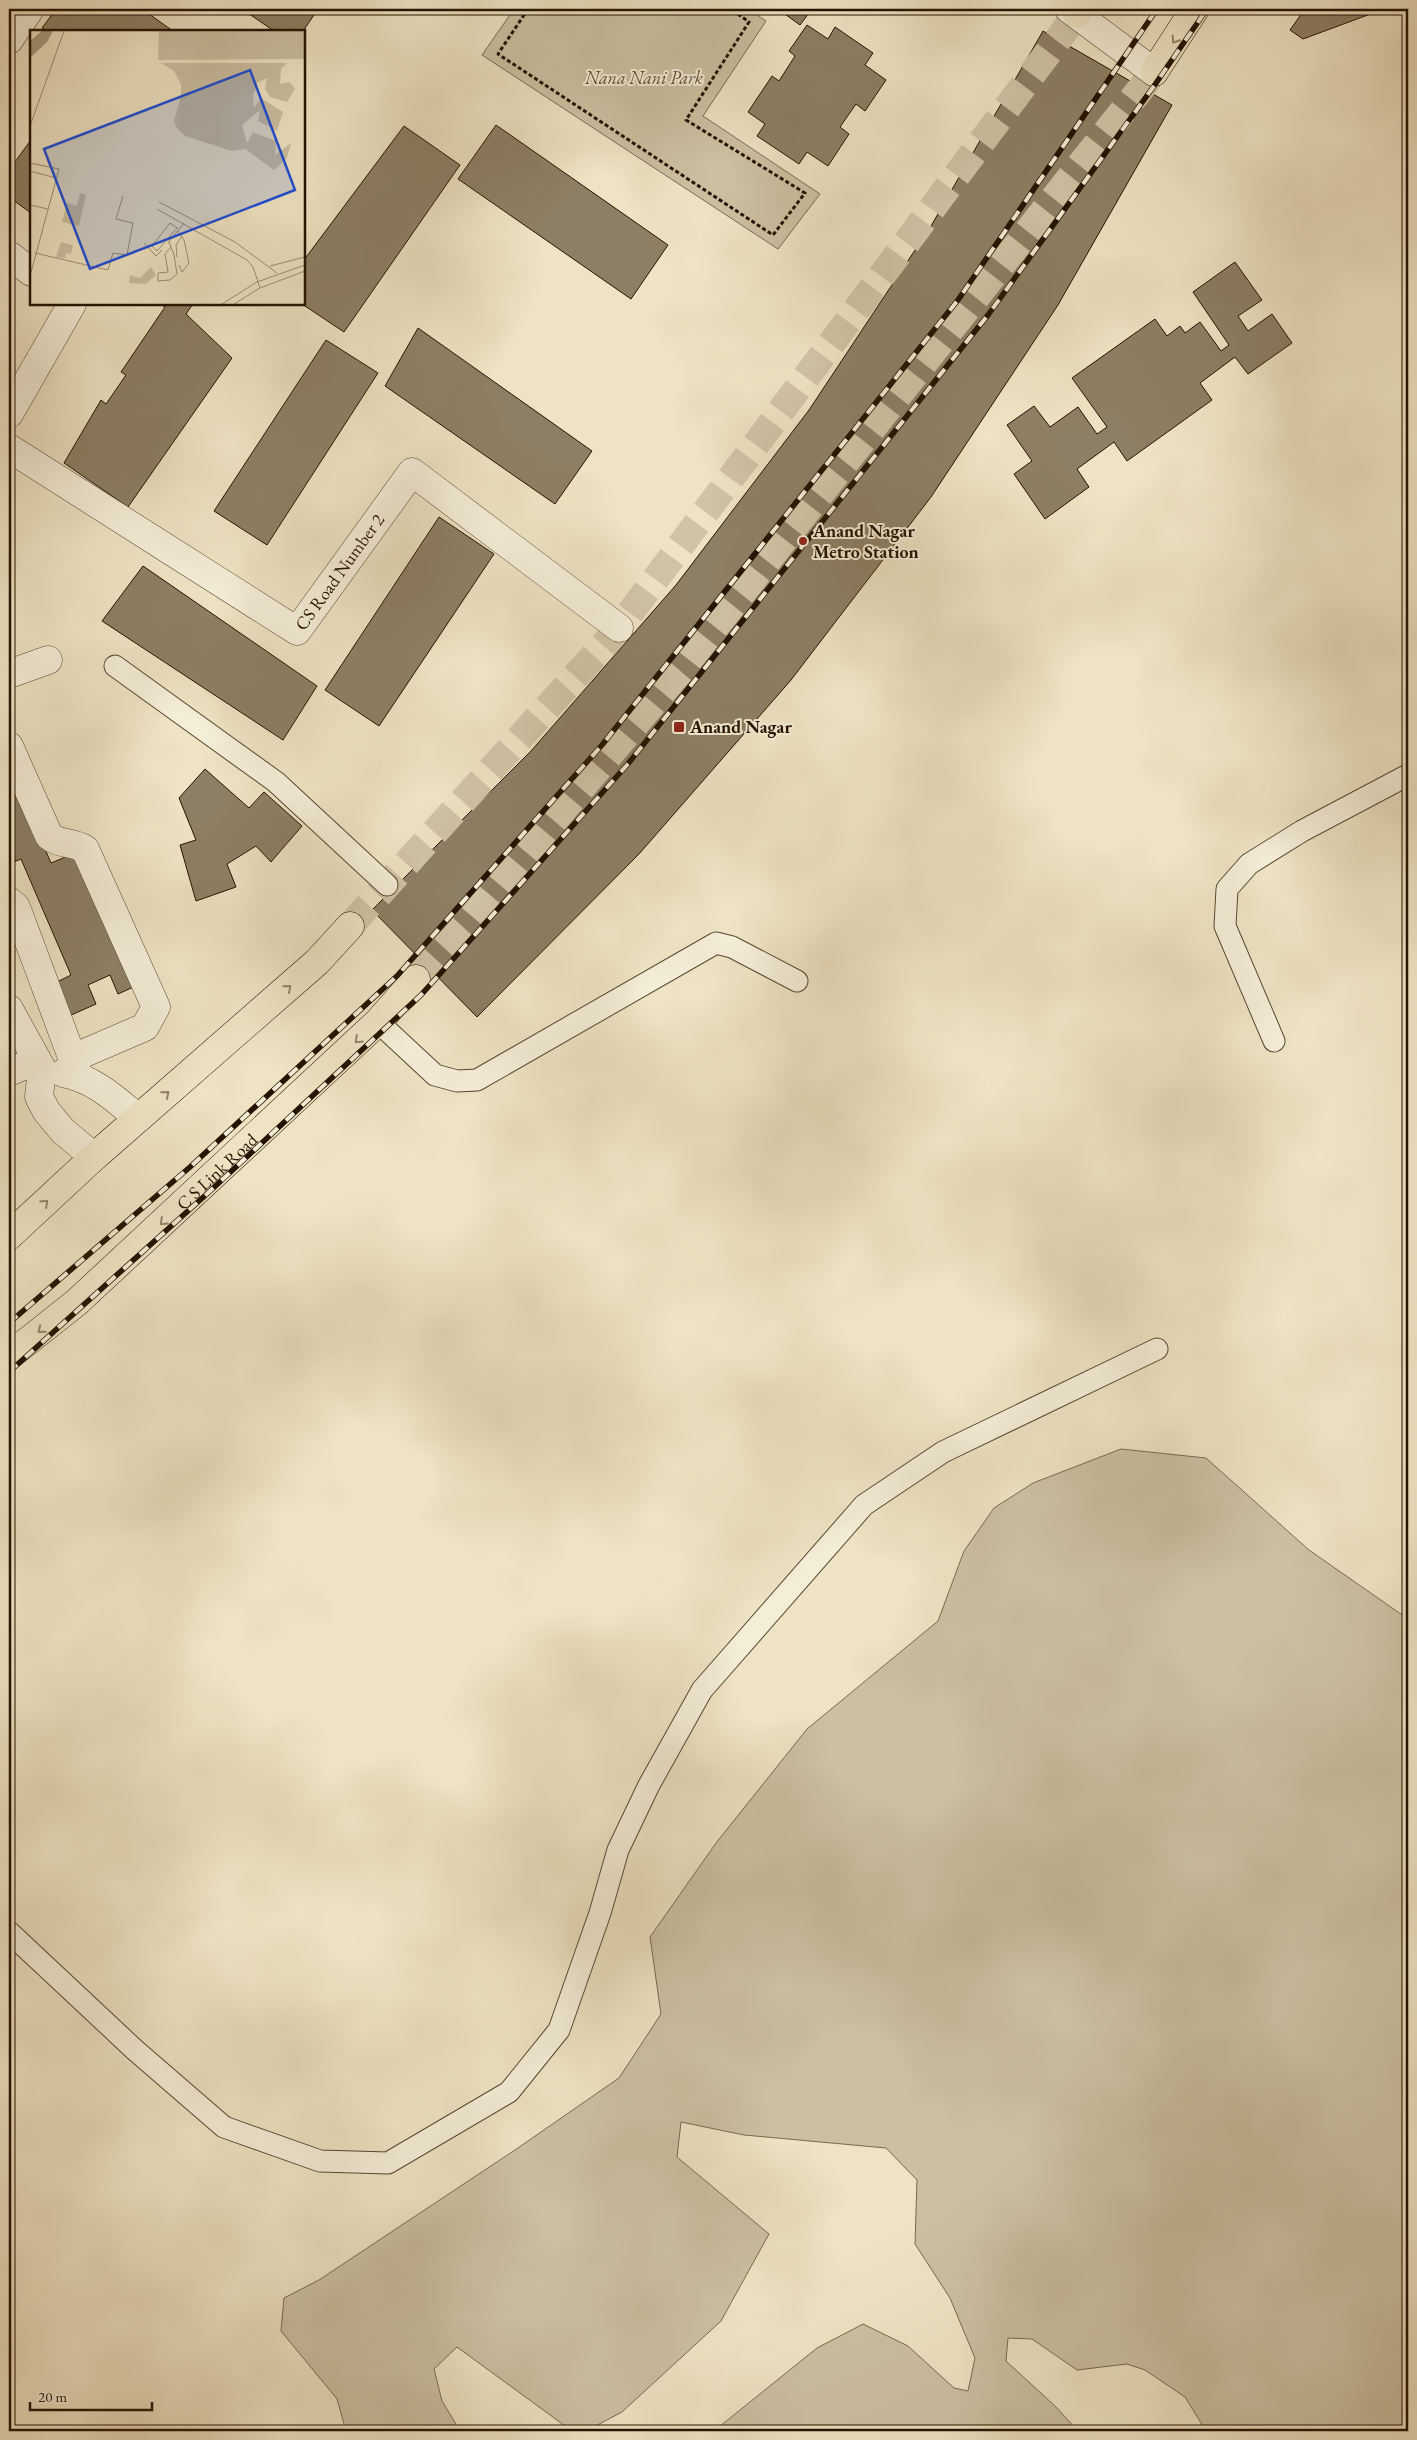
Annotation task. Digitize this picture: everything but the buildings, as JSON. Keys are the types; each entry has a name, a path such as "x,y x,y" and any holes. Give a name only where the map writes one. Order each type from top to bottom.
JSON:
{"main road":[{"path":"1154,72 1195,9"},
{"path":"9,1236 94,1157 318,962 350,926"},
{"name":"C S Link Road","path":"9,1356 77,1302 378,1022 416,979"}],"street":[{"path":"9,40 30,9"},
{"path":"1075,11 1154,72"},
{"path":"9,255 30,271"},
{"path":"9,414 71,305"},
{"name":"CS Road Number 2","path":"9,448 297,631 412,472 619,628"},
{"path":"9,674 48,660"},
{"path":"9,746 48,836 54,841 70,842 85,849 156,1007 145,1027 76,1067 39,1065 9,1072"},
{"path":"9,902 16,907 76,1067 138,1118"},
{"path":"9,1009 39,1065 40,1097 47,1112 63,1131 94,1157"}],"lane":[{"path":"115,666 276,782 387,885"},
{"path":"1274,1041 1225,926 1227,889 1249,864 1302,831 1408,775"},
{"path":"378,1022 435,1075 457,1081 477,1080 716,943 732,947 797,981"},
{"path":"9,1932 135,2050 224,2128 320,2161 388,2163 510,2092 560,2030 597,1922 618,1850 649,1785 702,1690 864,1505 943,1452 1158,1349"}],"path":[{"path":"528,9 498,54 773,235 805,193 686,120 749,22 731,9"}],"green space":[{"name":"Nana Nani Park","path":"514,9 748,9 766,21 703,116 820,194 778,249 482,55"},
{"path":"1121,1449 1206,1458 1309,1550 1408,1619 1408,2431 1206,2431 1185,2397 1145,2370 1127,2364 1077,2370 1032,2339 1008,2338 1006,2361 1055,2406 1078,2431 714,2431 817,2348 863,2324 908,2346 954,2388 968,2391 975,2358 950,2298 915,2244 917,2180 886,2148 744,2135 681,2122 677,2157 769,2234 721,2321 622,2412 586,2431 572,2431 457,2347 434,2369 442,2401 460,2431 346,2431 337,2399 281,2331 284,2298 319,2280 515,2150 619,2078 661,2014 650,1937 716,1843 807,1729 938,1621 964,1551 994,1508 1033,1483"}],"tunnel":[{"path":"350,926 619,628 1077,14"},
{"path":"416,979 464,927 681,670 1154,72"}],"railway":[{"path":"9,1323 190,1167 397,976 602,745 958,300 1157,9"},
{"path":"9,1372 209,1192 421,995 627,765 988,315 1154,86 1207,9"}],"place":[{"name":"Anand Nagar Metro Station","path":"803,541"},
{"name":"Anand Nagar","path":"679,727"}]}
